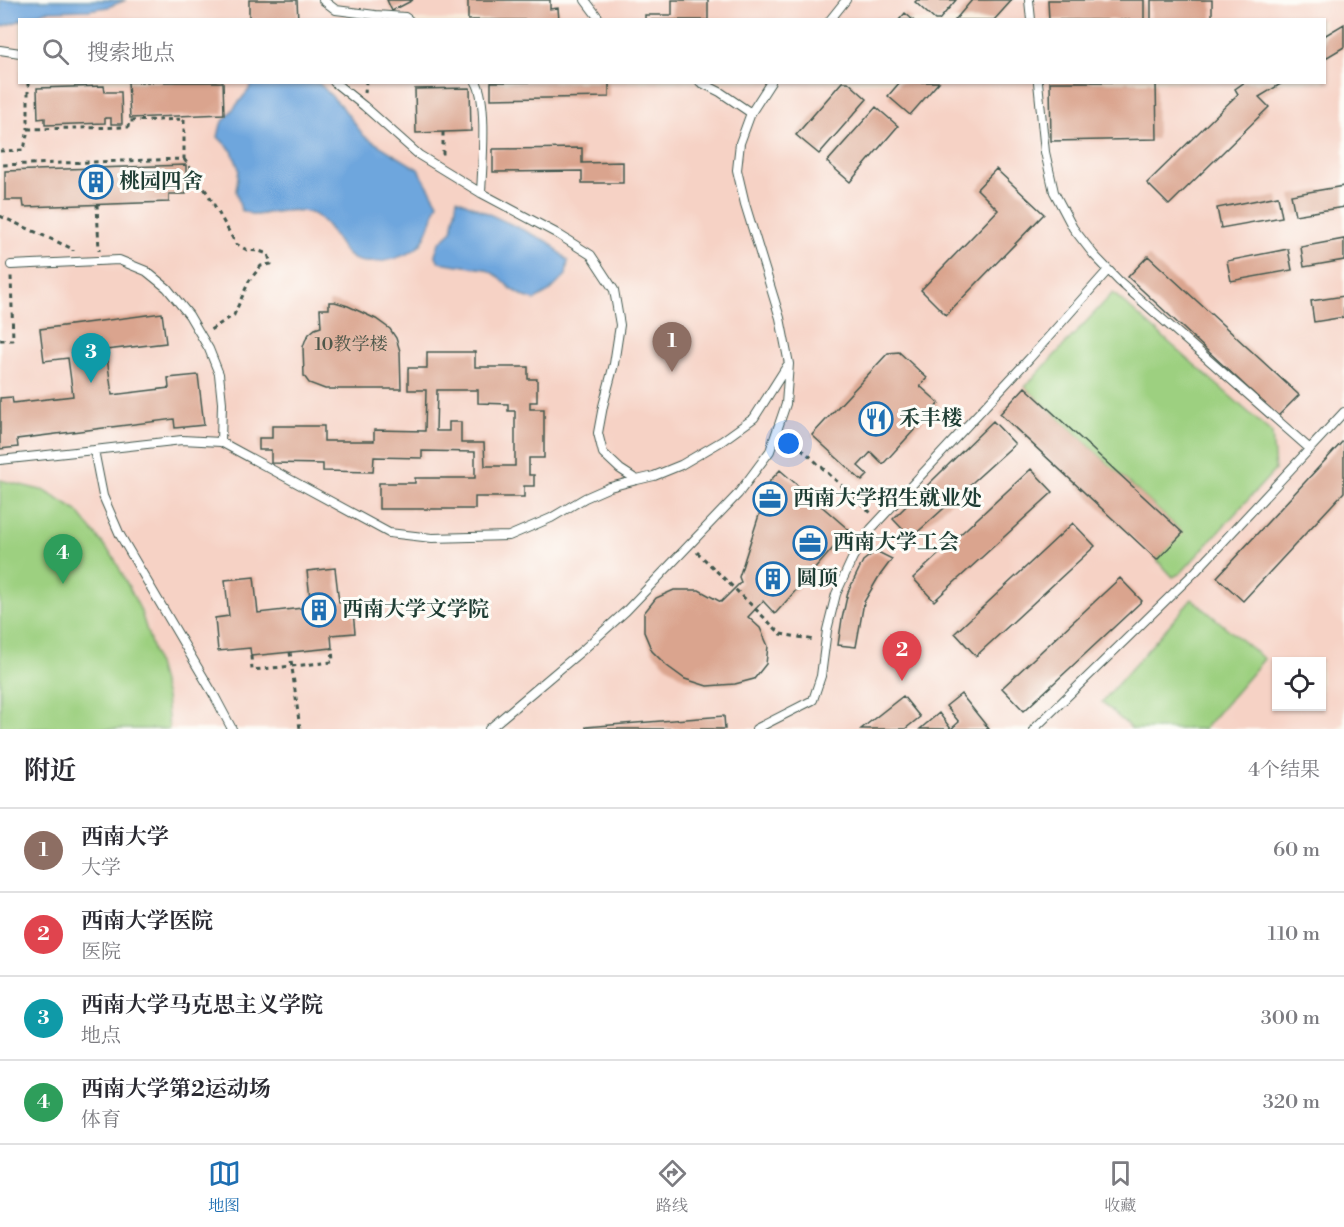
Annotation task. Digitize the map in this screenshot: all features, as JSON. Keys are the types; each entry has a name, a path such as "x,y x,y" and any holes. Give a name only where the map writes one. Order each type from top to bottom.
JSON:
{"lane":[{"path":"323,0 336,10 406,18"},
{"path":"585,0 598,18"},
{"path":"832,18 846,0"},
{"path":"1029,0 1031,18"},
{"path":"0,50 18,52"},
{"path":"336,84 419,155 591,255 614,290 620,325 614,364 598,433 603,453 620,469 637,480"},
{"path":"477,84 483,107 481,193"},
{"path":"704,84 751,113"},
{"path":"489,729 618,618 738,494 770,451 786,404 789,364 780,318 745,204 737,170 740,143 751,113 770,84"},
{"path":"1038,84 1045,152 1054,192 1073,228 1094,255 1119,281 1310,449"},
{"path":"11,265 119,260 146,271 167,288 189,315 209,349 219,374 222,403 221,442"},
{"path":"756,729 813,700 836,594 853,557 871,529 1108,270"},
{"path":"0,460 182,440 221,442 389,532 432,538 509,536 551,518 585,498 610,487 654,476 681,465 722,441 754,418 789,364"},
{"path":"1034,729 1196,571 1344,412"},
{"path":"94,450 104,496 120,535 232,729"}],"path":[{"path":"0,151 24,150 28,129 28,84"},
{"path":"28,129 128,127 129,121 184,119 184,159 208,194 236,244 247,250 268,254 271,264 261,266 249,281 234,315 201,336"},
{"path":"443,132 443,170"},
{"path":"0,165 184,159"},
{"path":"97,204 100,261"},
{"path":"0,216 73,249 74,262"},
{"path":"0,340 13,339 11,265"},
{"path":"778,426 879,520"},
{"path":"690,544 781,634 826,642"},
{"path":"251,656 252,670 291,667 333,662 332,648"},
{"path":"290,652 300,729"}],"shaded area":[{"path":"0,0 1344,0 1344,722 1337,729 0,729"}],"green space":[{"path":"1113,293 1272,433 1275,470 1181,573 1173,577 1157,560 1182,532 1025,387"},
{"path":"0,480 45,491 77,511 114,558 140,609 166,697 169,729 0,729"},
{"path":"1192,599 1264,659 1204,729 1132,729 1102,702"}],"water":[{"path":"0,0 126,0 108,7 88,10 46,11 28,18 18,18 18,21 0,27"},
{"path":"252,84 320,84 343,108 364,136 418,169 438,203 420,245 405,255 385,261 364,262 348,255 324,222 313,214 290,210 254,215 241,210 236,191 239,169 232,151 218,137 221,124"},
{"path":"457,199 549,242 568,261 566,275 549,292 535,300 510,288 498,276 485,269 439,262 435,254 439,243 452,231"}],"building":[{"path":"249,0 297,0 298,18 249,18"},
{"path":"387,0 413,0 392,11"},
{"path":"468,0 550,0 550,9 558,8 559,18 468,18"},
{"path":"672,0 708,0 708,18 645,18 645,15 672,15"},
{"path":"917,0 956,0 941,18 933,18 915,2"},
{"path":"972,0 1012,0 996,18 957,18"},
{"path":"1048,0 1144,0 1144,18 1049,18"},
{"path":"1151,0 1212,0 1212,18 1151,18"},
{"path":"905,13 911,18 901,18"},
{"path":"1344,24 1344,47 1326,58 1326,35"},
{"path":"128,84 223,84 224,114 130,118"},
{"path":"491,84 609,84 609,97 491,99"},
{"path":"840,84 850,84 867,99 819,154 796,135"},
{"path":"898,84 937,84 910,115 888,96"},
{"path":"1050,84 1156,84 1157,139 1051,141"},
{"path":"1242,84 1281,84 1259,97 1269,107 1169,205 1147,183 1238,94 1235,89"},
{"path":"104,86 105,92 121,92 122,124 111,124 111,118 105,118 105,123 45,125 45,118 38,119 37,88"},
{"path":"470,88 471,131 416,133 415,89"},
{"path":"876,107 898,126 850,182 827,162"},
{"path":"582,148 582,163 623,162 623,183 582,183 582,171 493,172 493,149"},
{"name":"桃园四舍","path":"186,165 186,194 169,194 169,202 24,207 23,200 5,200 5,171"},
{"path":"996,169 1044,214 946,315 921,290 998,210 977,189"},
{"path":"1344,186 1344,207 1295,215 1291,195"},
{"path":"1278,196 1282,217 1221,228 1217,208"},
{"path":"1344,239 1344,260 1304,267 1301,247"},
{"path":"1288,249 1292,270 1231,281 1227,261"},
{"path":"1148,256 1299,395 1278,416 1128,277"},
{"path":"1344,296 1344,317 1314,322 1311,301"},
{"path":"329,302 348,306 376,319 390,329 400,351 401,389 325,389 309,383 304,376 303,347 309,334 321,327 320,309 329,309"},
{"path":"162,313 166,343 106,350 112,395 169,388 168,378 198,375 204,425 175,428 174,419 17,439 18,447 0,449 0,398 12,397 13,403 73,396 68,358 44,361 40,329"},
{"path":"427,352 475,352 475,367 528,367 528,379 537,379 537,402 530,402 530,409 544,409 544,458 529,458 529,475 534,475 534,486 524,486 524,497 475,497 475,509 379,509 379,483 415,483 415,478 475,478 475,452 422,451 422,458 374,457 373,472 323,471 323,464 271,463 271,450 259,450 259,438 272,438 272,426 324,426 324,441 374,441 374,430 425,431 426,390 408,390 408,368 427,368","holes":["437,390 478,390 478,403 508,404 508,411 515,411 515,466 485,466 484,443 461,443 461,422 449,422 449,431 436,431"]},
{"name":"禾丰楼","path":"899,352 927,378 920,386 939,403 883,464 871,452 858,466 868,475 862,481 812,435 888,353"},
{"path":"1025,387 1183,533 1157,560 1000,414"},
{"path":"993,421 1015,444 911,538 893,519"},
{"path":"1344,440 1344,492 1243,601 1217,577"},
{"path":"1031,469 1053,492 934,601 913,578"},
{"name":"圆顶","path":"780,470 849,530 775,614 763,601 748,617 760,628 768,646 766,664 754,679 735,684 707,686 685,679 652,651 644,632 644,613 656,598 674,590 699,590 721,602 741,582 739,577 770,481"},
{"path":"1073,523 1095,546 976,656 955,633"},
{"path":"876,551 892,559 864,602 856,647 838,645 848,592 863,561"},
{"name":"西南大学文学院","path":"335,568 339,602 352,601 355,633 331,635 332,648 251,656 250,648 218,651 215,618 229,616 225,580 254,577 258,613 311,607 307,571"},
{"path":"1120,578 1142,601 1024,711 1002,688"},
{"path":"961,694 989,729 951,729 959,722 946,706"},
{"path":"903,696 920,717 905,729 861,729"},
{"path":"939,713 951,729 920,729"},
{"path":"724,716 725,729 586,729 586,727"}],"place":[{"name":"桃园四舍","path":"96,182"},
{"name":"西南大学","path":"672,372"},
{"name":"西南大学马克思主义学院","path":"91,383"},
{"name":"禾丰楼","path":"876,419"},
{"name":"西南大学招生就业处","path":"770,499"},
{"name":"西南大学工会","path":"810,543"},
{"name":"圆顶","path":"773,579"},
{"name":"西南大学第2运动场","path":"63,584"},
{"name":"西南大学文学院","path":"319,610"},
{"name":"西南大学医院","path":"902,681"}]}
